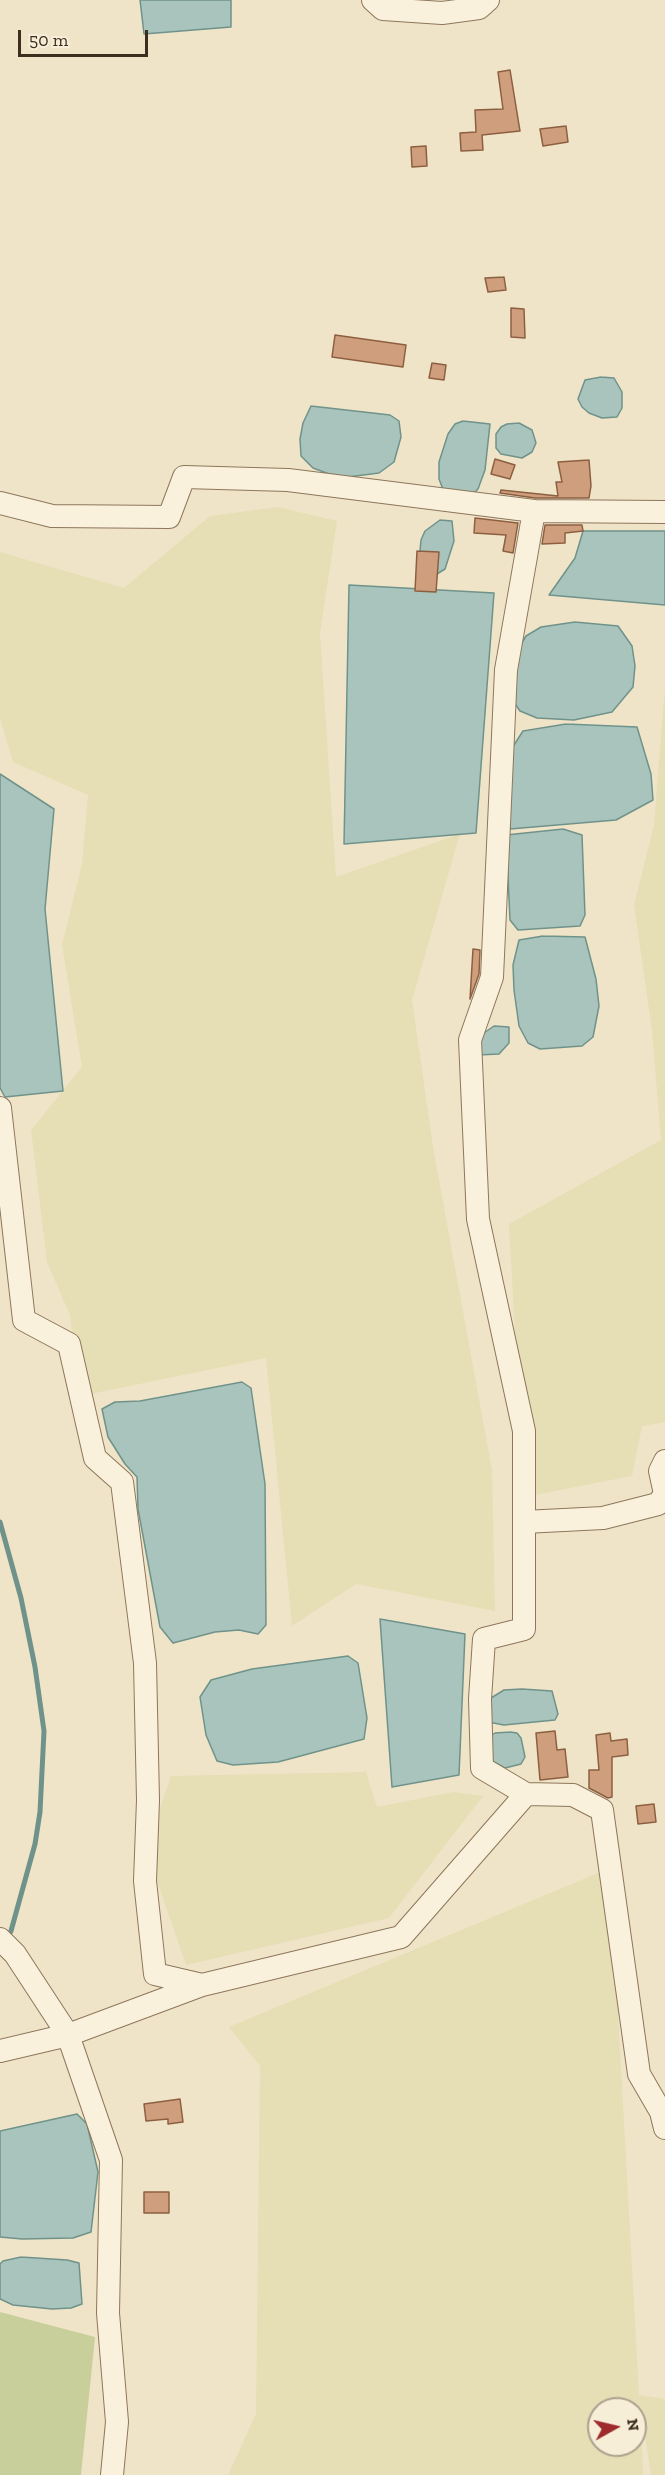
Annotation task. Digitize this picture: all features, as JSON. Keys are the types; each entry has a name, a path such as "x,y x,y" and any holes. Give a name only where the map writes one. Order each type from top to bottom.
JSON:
{"street":[{"path":"373,0 382,9 441,12 479,8 488,0"},
{"path":"0,503 52,516 169,517 184,477 288,480 534,511 665,512"},
{"path":"534,511 506,670 492,977 470,1040 478,1219 524,1431 524,1629 484,1639 480,1699 482,1767 526,1794 573,1795 602,1810 639,2074 661,2112 665,2128"},
{"path":"0,1108 24,1320 69,1344 95,1458 122,1482 145,1663 148,1800 145,1881 155,1974 202,1984"},
{"path":"524,1522 603,1518 658,1504 665,1494 660,1471 665,1461"},
{"path":"0,2051 68,2035 202,1984 401,1937 526,1794"},
{"path":"8,1946 68,2035 111,2160 108,2313 117,2422 112,2475"}],"shaded area":[{"path":"278,507 337,521 320,633 336,877 460,834 412,1000 433,1147 492,1470 495,1611 356,1584 292,1626 266,1358 81,1396 70,1315 47,1262 31,1130 82,1067 62,945 82,864 88,795 13,762 0,719 0,552 124,588 210,516"},
{"path":"665,687 665,1422 642,1426 632,1476 524,1497 509,1224 661,1140 652,1031 634,905 654,825"},
{"path":"366,1772 377,1807 453,1792 483,1796 389,1918 186,1965 146,1849 171,1776"},
{"path":"610,1868 639,2395 665,2399 665,2475 651,2475 647,2449 647,2397 587,2397 587,2457 642,2457 643,2475 228,2475 256,2414 260,2066 229,2027"}],"green space":[{"path":"0,2312 95,2337 81,2475 0,2475"}],"water":[{"path":"140,0 231,0 231,27 144,34"},
{"path":"601,377 614,378 622,392 622,408 617,417 602,418 589,413 578,399 585,380"},
{"path":"311,406 390,415 399,421 401,437 394,462 379,473 340,478 313,468 301,456 300,439 303,423"},
{"path":"463,421 490,424 485,470 478,489 469,498 444,492 439,479 439,462 448,434 455,424"},
{"path":"519,423 532,430 536,443 532,452 522,458 501,454 496,448 496,434 501,427 507,424"},
{"path":"440,520 452,521 454,541 445,569 437,574 419,561 421,540 425,531"},
{"path":"583,531 665,531 665,605 549,595 575,558"},
{"path":"349,585 494,593 476,833 344,844"},
{"path":"575,622 618,626 632,646 635,666 633,687 612,712 574,720 537,718 520,711 511,698 514,656 526,636 541,627"},
{"path":"566,724 637,727 651,774 653,800 616,820 510,829 506,809 512,748 523,731"},
{"path":"0,774 54,809 45,909 63,1091 5,1097 0,1088"},
{"path":"563,829 582,835 585,915 580,926 518,930 510,920 506,835"},
{"path":"543,936 585,937 596,979 599,1006 593,1037 582,1046 540,1049 528,1043 519,1026 513,965 519,940"},
{"path":"494,1026 509,1027 509,1043 499,1054 478,1055 481,1035"},
{"path":"242,1382 251,1388 265,1484 266,1625 258,1634 239,1630 215,1632 173,1643 160,1627 138,1509 137,1477 125,1464 108,1437 102,1409 115,1402 140,1401"},
{"path":"380,1619 465,1634 459,1775 392,1787"},
{"path":"348,1656 358,1663 367,1718 364,1739 278,1762 233,1765 217,1761 206,1735 200,1697 211,1680 252,1669"},
{"path":"504,1690 552,1691 558,1714 555,1720 504,1725 488,1722 486,1712 491,1698"},
{"path":"495,1733 517,1733 521,1738 525,1757 521,1764 505,1768 492,1761 489,1737"},
{"path":"77,2114 87,2124 98,2172 91,2232 73,2238 0,2237 0,2131"},
{"path":"21,2257 79,2263 82,2304 71,2308 52,2309 13,2305 0,2299 0,2264 3,2261"}],"building":[{"path":"510,70 520,131 482,135 483,150 461,151 460,133 476,132 475,110 503,109 498,72"},
{"path":"566,126 568,142 543,146 540,129"},
{"path":"426,146 427,166 412,167 411,147"},
{"path":"504,277 506,290 488,292 485,278"},
{"path":"511,308 524,309 525,338 511,337"},
{"path":"335,335 406,345 403,367 332,357"},
{"path":"432,363 446,365 444,380 429,378"},
{"path":"495,459 515,465 510,479 491,474"},
{"path":"589,460 591,486 589,498 535,498 500,493 501,490 558,496 556,482 562,482 558,462"},
{"path":"475,518 518,523 513,553 503,551 506,535 474,533"},
{"path":"545,525 582,525 583,531 565,533 565,543 542,544"},
{"path":"417,551 439,552 436,592 415,591"},
{"path":"473,949 480,950 479,974 470,999"},
{"path":"555,1731 557,1750 565,1749 568,1777 540,1780 536,1733"},
{"path":"610,1733 611,1741 627,1739 628,1755 612,1757 612,1797 608,1798 589,1788 589,1770 599,1770 596,1735"},
{"path":"654,1804 656,1822 638,1824 636,1806"},
{"path":"180,2099 183,2122 168,2124 168,2119 146,2121 144,2104"},
{"path":"144,2192 169,2192 169,2213 144,2213"}],"waterway":[{"path":"0,1522 21,1598 35,1667 44,1731 40,1812 35,1844 8,1937"}]}
